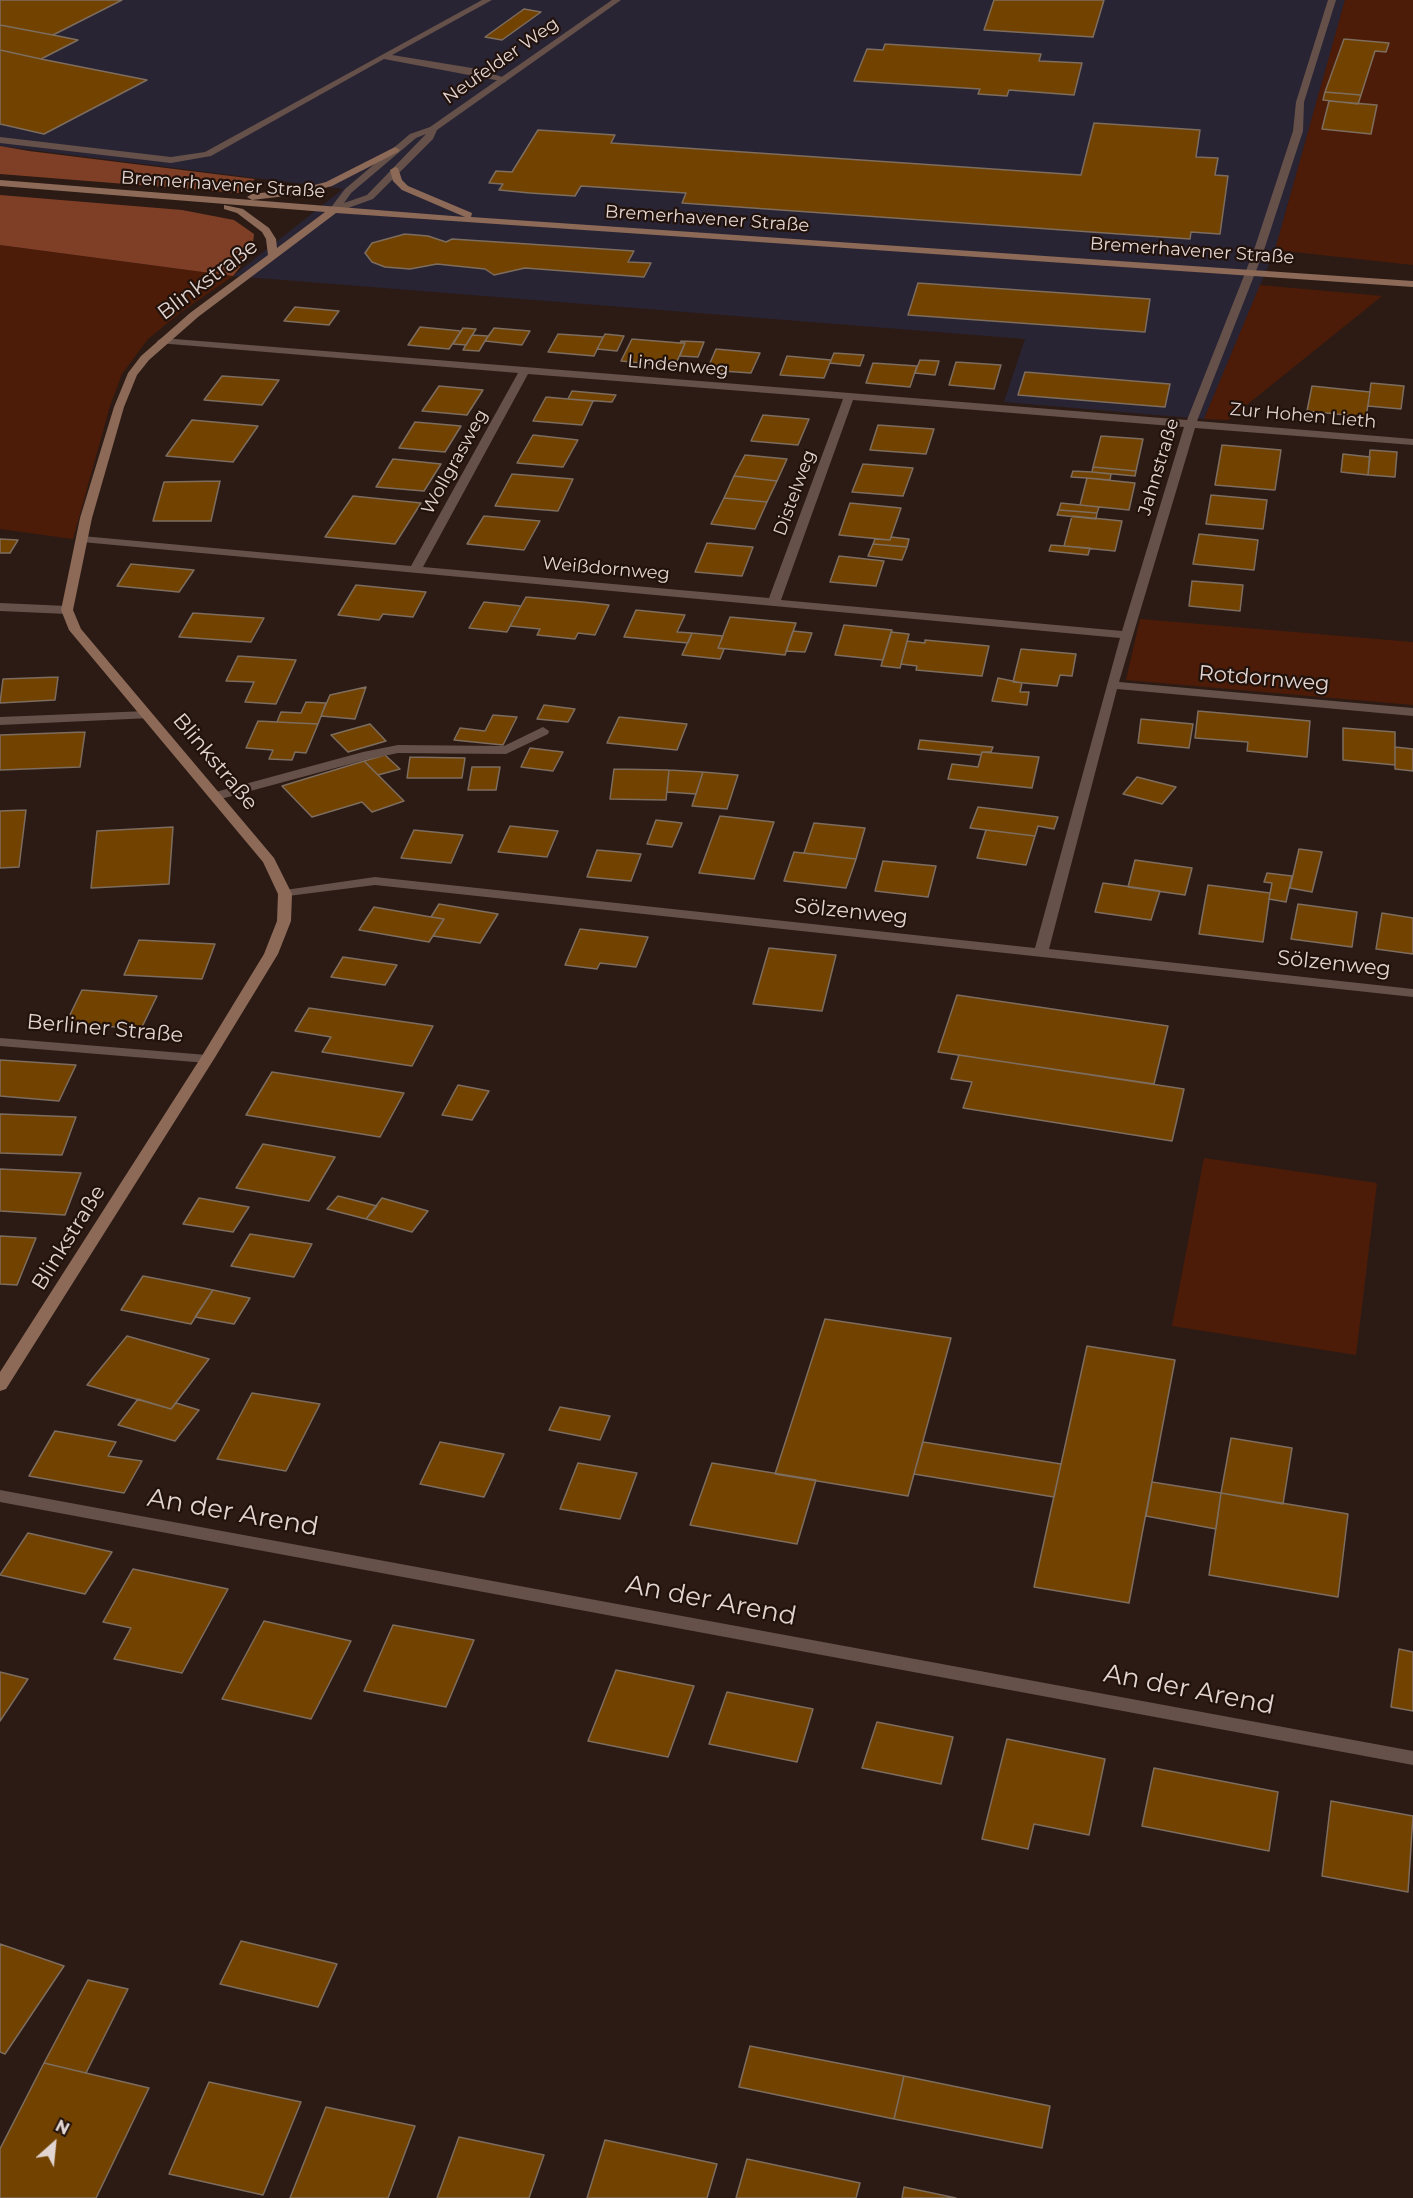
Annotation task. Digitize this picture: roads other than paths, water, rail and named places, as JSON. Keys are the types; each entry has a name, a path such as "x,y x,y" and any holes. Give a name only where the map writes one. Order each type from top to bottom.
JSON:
{"street":[{"path":"0,140 171,160 208,154 488,0"},
{"name":"Neufelder Weg","path":"334,210 348,191 413,136 433,129 616,0"},
{"name":"Jahnstraße","path":"1041,953 1112,685 1191,423 1252,271 1298,131 1300,102 1332,0"},
{"path":"383,57 472,71 503,80"},
{"name":"Neufelder Weg","path":"334,210 370,197 430,137 433,129"},
{"path":"210,202 303,191 329,184 395,150"},
{"path":"395,170 398,181 405,188 486,221"},
{"name":"Bremerhavener Straße","path":"0,183 210,202 1252,271 1413,284"},
{"path":"210,202 240,211 257,221 271,239 273,257"},
{"name":"Blinkstraße","path":"0,1385 207,1059 271,954 284,921 285,894 269,861 217,796 75,630 66,610 82,539 132,375 162,341 334,210"},
{"name":"Lindenweg","path":"162,341 1191,423"},
{"name":"Wollgrasweg","path":"416,570 525,370"},
{"name":"Distelweg","path":"774,602 849,397"},
{"name":"Zur Hohen Lieth","path":"1191,423 1413,442"},
{"name":"Weißdornweg","path":"82,539 1128,635"},
{"path":"0,607 66,610"},
{"name":"Rotdornweg","path":"1112,685 1413,712"},
{"path":"0,721 147,715"},
{"path":"217,796 398,749 506,750 543,731"},
{"name":"Sölzenweg","path":"285,894 375,881 1413,993"},
{"name":"Berliner Straße","path":"0,1042 207,1059"},
{"name":"An der Arend","path":"0,1496 1413,1758"}]}
